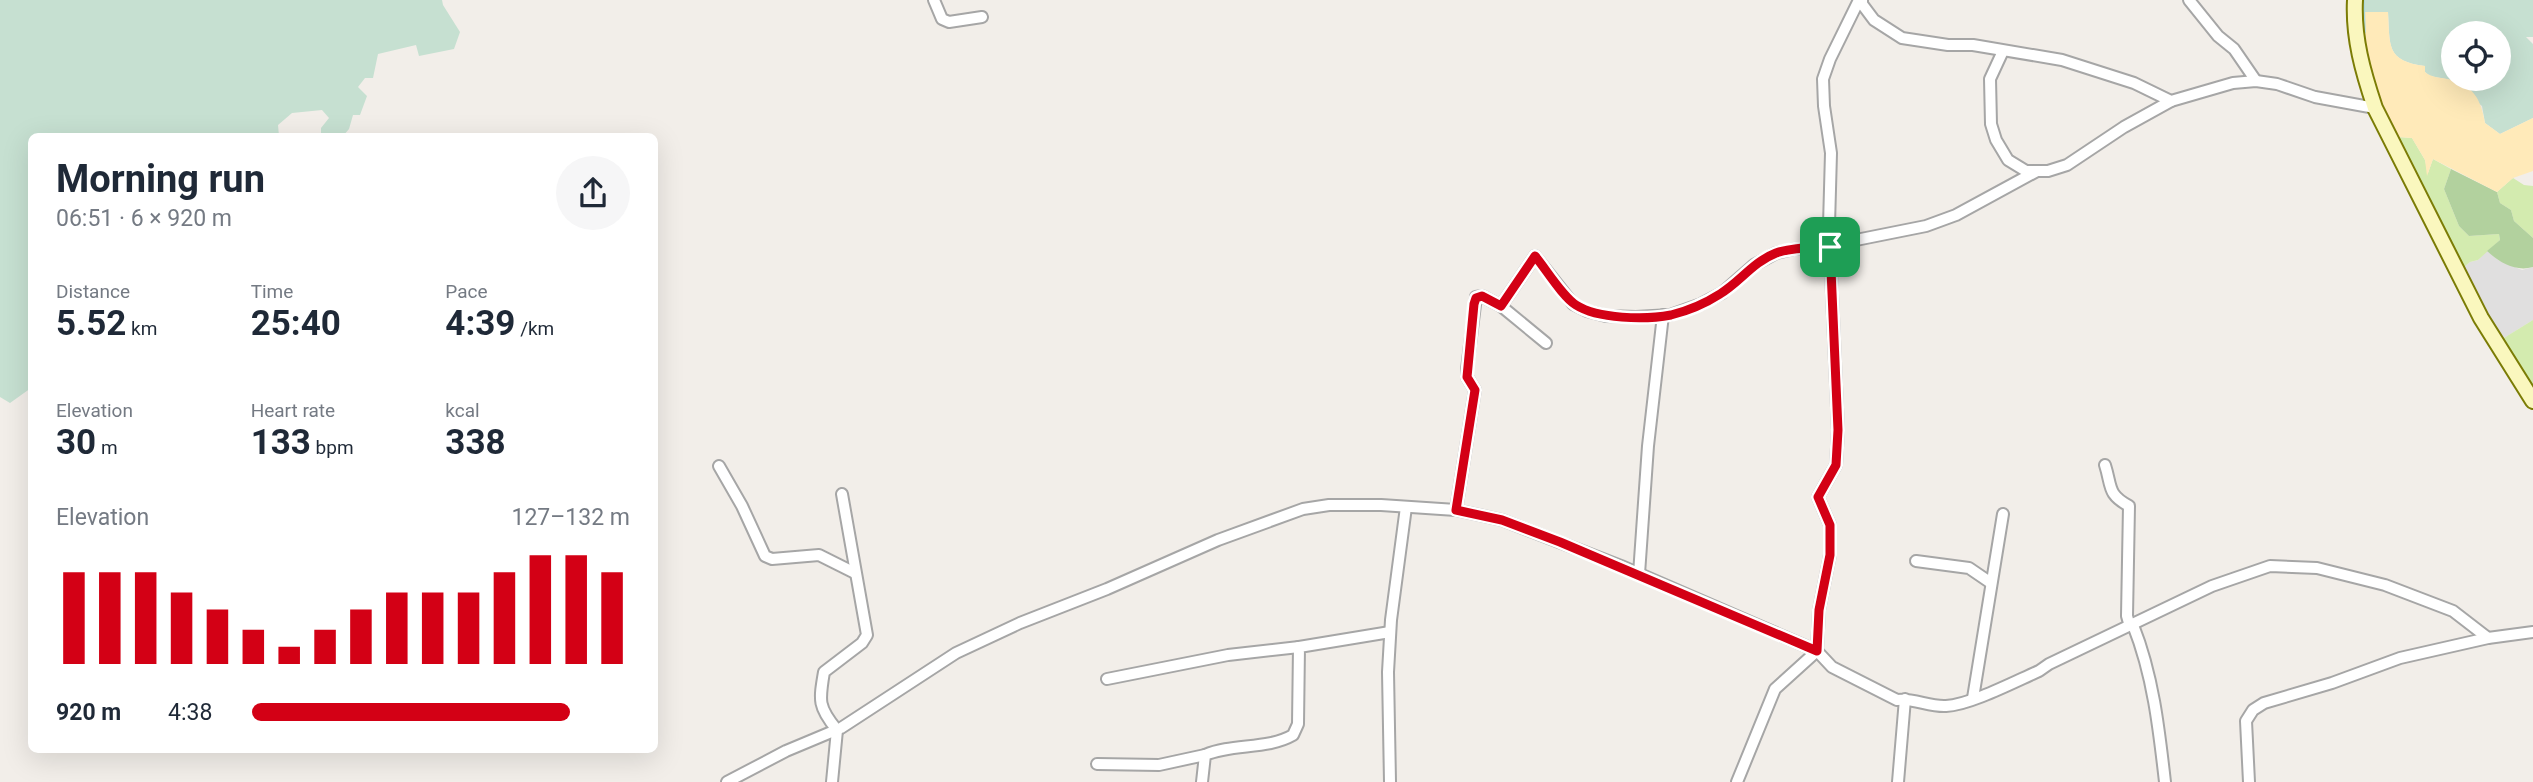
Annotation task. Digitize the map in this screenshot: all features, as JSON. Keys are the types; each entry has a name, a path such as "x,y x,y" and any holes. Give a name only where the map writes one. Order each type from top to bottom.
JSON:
{"main road":[{"path":"2355,0 2355,35 2375,108 2482,318 2533,401"}],"street":[{"path":"934,0 942,19 949,22 982,17"},
{"path":"1861,0 1861,4 1874,20 1902,38 2031,53 2088,67 2134,83 2171,101"},
{"path":"1737,782 1776,689 1817,651 1819,610 1830,555 1830,525 1818,497 1836,465 1838,430 1830,247 1831,153 1823,79 1830,59 1861,0"},
{"path":"2189,0 2218,36 2234,49 2256,81"},
{"path":"2003,51 1990,79 1991,124 1996,140 2008,160 2026,171 2048,171 2067,165 2124,127 2171,101 2233,83 2256,81 2277,84 2315,97 2375,108"},
{"path":"1501,306 1535,256 1573,304 1587,311 1606,316 1671,315 1722,293 1754,265 1776,253 1830,247 1926,226 1956,215 2037,171"},
{"path":"1456,510 1475,390 1467,377 1476,298 1482,296 1501,306 1546,343"},
{"path":"1639,574 1647,446 1662,315"},
{"path":"2105,465 2109,489 2116,499 2129,506 2127,616 2143,650 2159,726 2165,782"},
{"path":"719,466 742,506 765,556 772,559 819,555 855,573"},
{"path":"832,782 836,730 821,709 820,695 824,672 862,643 867,635 842,494"},
{"path":"727,782 786,751 836,730 969,646 1218,540 1303,509 1354,505 1406,507 1456,510 1502,520 1639,574 1817,651 1832,667 1897,700 1946,706 2039,671 2213,586 2270,566 2317,568 2385,585 2453,611 2488,638"},
{"path":"1390,782 1390,632 1406,507"},
{"path":"1973,698 2003,513"},
{"path":"1916,561 1969,568 1991,583"},
{"path":"1107,679 1228,655 1390,632"},
{"path":"2249,782 2246,721 2253,710 2264,703 2332,683 2400,658 2488,638 2533,632"},
{"path":"1097,764 1159,765 1238,746 1283,740 1293,735 1297,724 1299,647"},
{"path":"1898,782 1905,699"},
{"path":"1202,782 1205,755"}],"shaded area":[{"path":"2487,251 2498,260 2522,270 2533,267 2533,320 2499,341 2463,268 2478,260"}],"green space":[{"path":"0,0 442,0 460,32 454,49 419,56 416,45 378,54 373,78 365,78 358,87 367,96 360,115 353,115 346,133 321,133 321,128 329,118 322,110 292,113 278,125 279,133 28,133 28,390 10,403 0,397"},
{"path":"2361,0 2533,0 2533,37 2526,37 2533,44 2533,118 2500,134 2485,123 2482,106 2464,91 2511,91 2511,21 2441,21 2441,78 2430,76 2425,72 2425,66 2412,64 2397,56 2390,43 2388,12 2360,12"},
{"path":"2398,137 2412,138 2425,160 2428,173 2433,159 2451,169 2444,189 2459,226 2469,236 2499,234 2500,240 2478,260 2463,268"},
{"path":"2451,169 2497,192 2500,203 2511,210 2514,221 2533,238 2533,267 2508,265 2487,251 2500,240 2499,234 2469,236 2459,226 2444,189"},
{"path":"2513,178 2524,185 2533,186 2533,238 2514,221 2511,210 2500,203 2497,192"},
{"path":"2533,320 2533,399 2499,341"}],"sand":[{"path":"2360,12 2388,12 2390,43 2397,56 2412,64 2425,66 2425,72 2441,78 2441,91 2471,91 2478,100 2485,123 2500,134 2533,118 2533,171 2513,178 2497,192 2433,159 2427,176 2425,160 2412,138 2398,137 2367,69"}],"waterway":[{"path":"2363,0 2364,32"}],"route":[{"path":"1830,247 1838,430 1836,465 1818,497 1830,525 1830,555 1819,610 1817,651 1560,542 1502,520 1456,510 1475,390 1467,377 1474,304 1476,298 1482,296 1501,306 1535,256 1573,304 1606,316 1636,317 1671,315 1701,304 1722,293 1754,265 1776,253 1830,247"}]}
